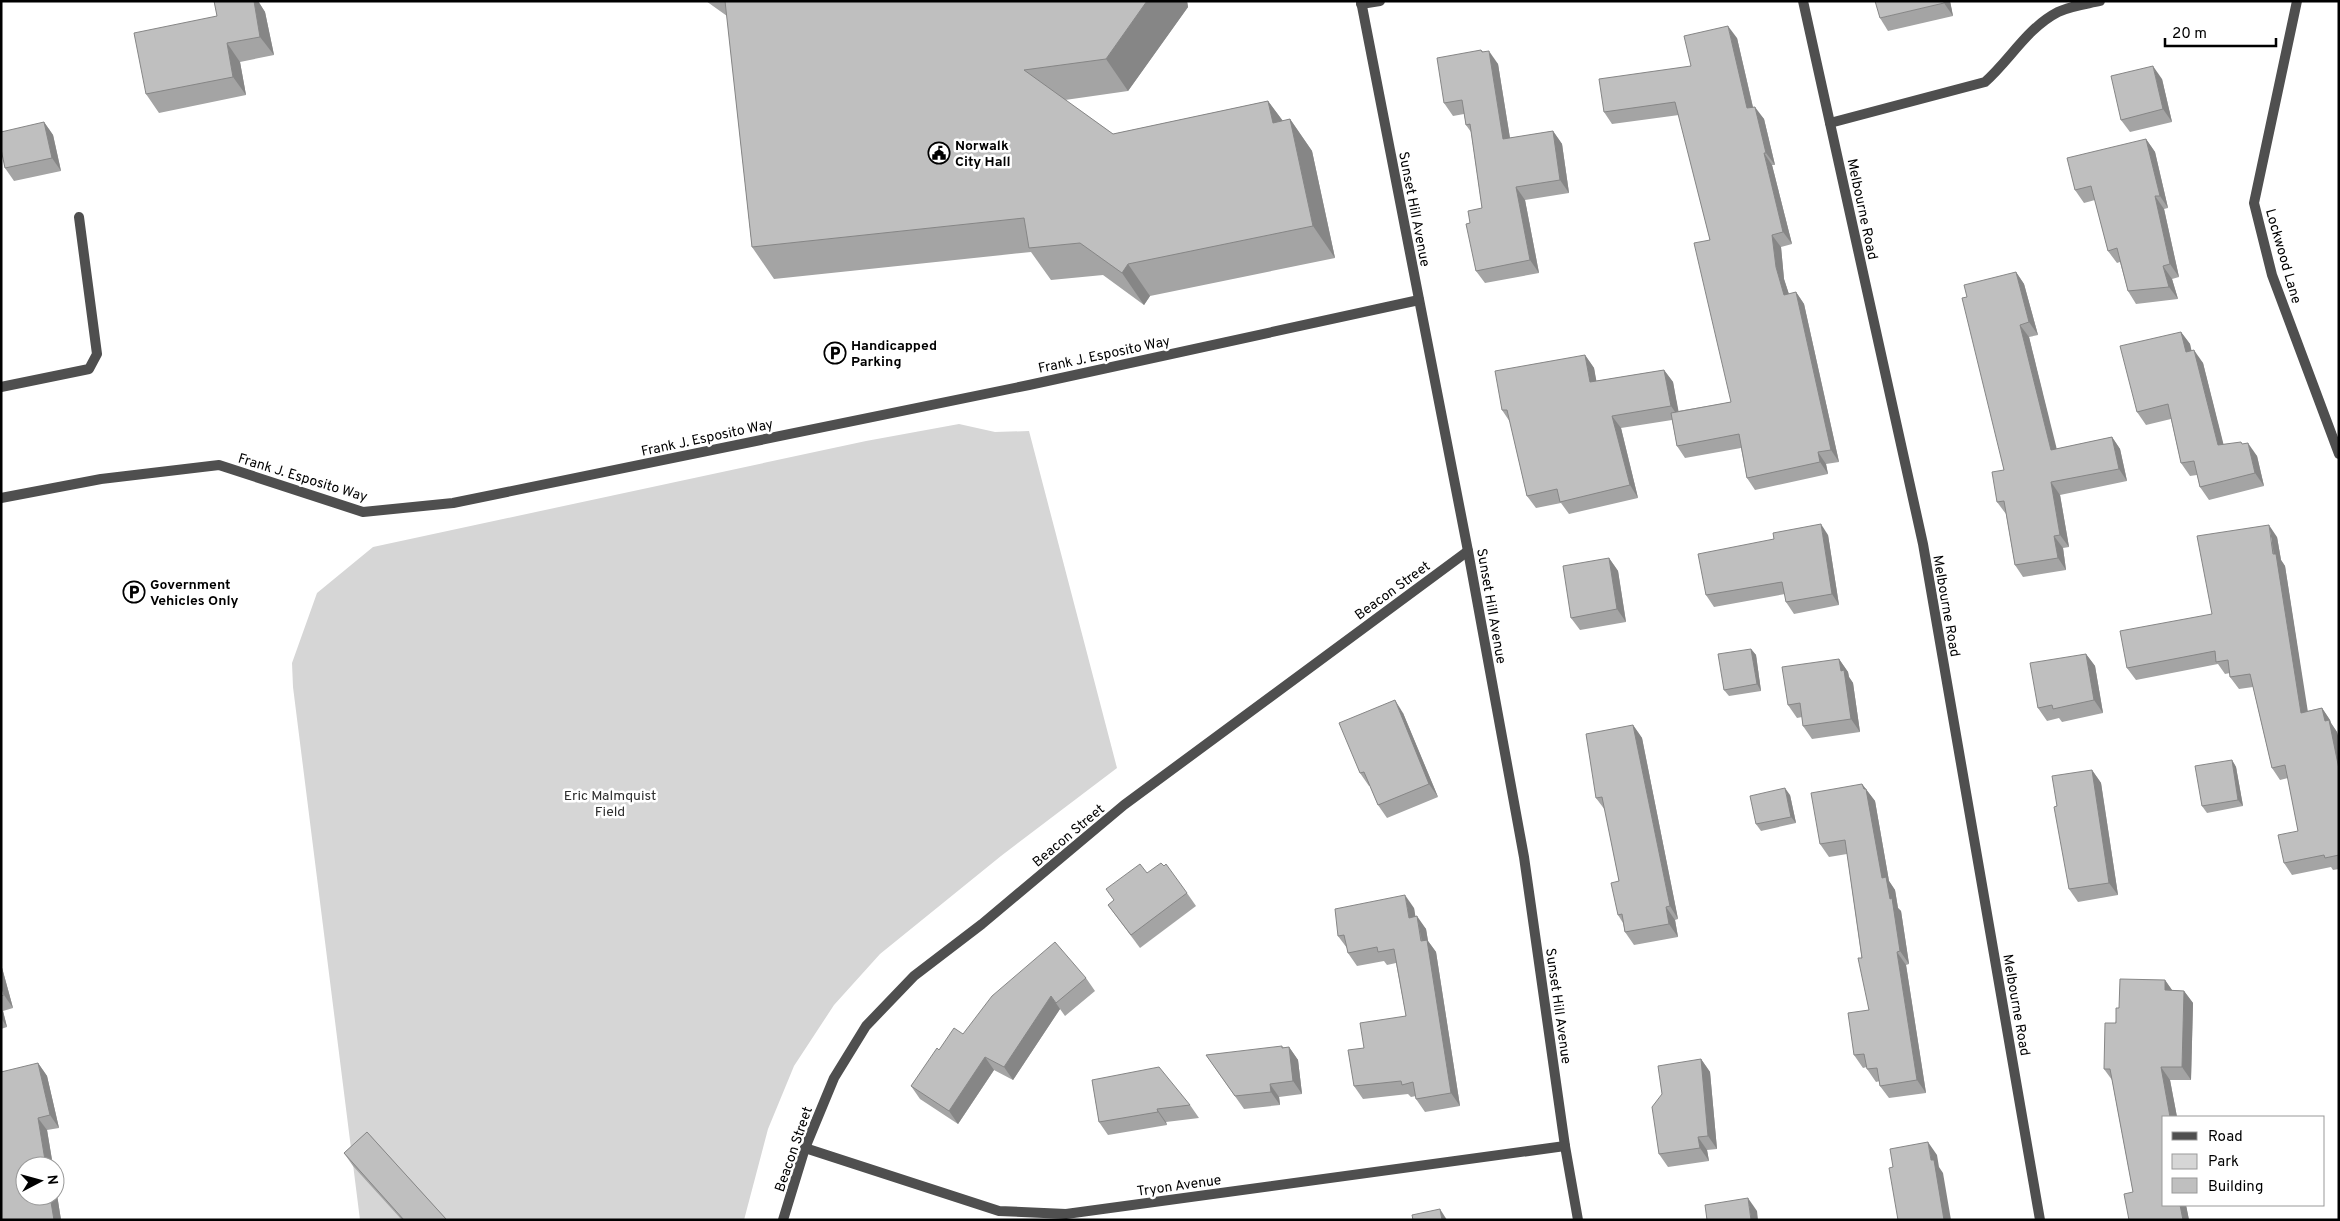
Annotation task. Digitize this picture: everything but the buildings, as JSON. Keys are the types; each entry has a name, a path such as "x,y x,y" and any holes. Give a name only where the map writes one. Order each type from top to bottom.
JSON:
{"street":[{"path":"1361,3 1380,1"},
{"name":"Melbourne Road","path":"1803,1 1923,544 2040,1220"},
{"path":"1830,123 1985,82 2003,66 2031,31 2038,26 2059,12 2100,1"},
{"name":"Lockwood Lane","path":"2298,1 2254,203 2272,275 2339,454"},
{"name":"Sunset Hill Avenue","path":"1361,3 1468,551 1524,857 1565,1146 1578,1220"},
{"path":"1,387 89,369 97,354 79,217"},
{"name":"Frank J. Esposito Way","path":"1,498 101,479 219,465 364,512 453,503 1029,385 1419,300"},
{"name":"Beacon Street","path":"783,1220 805,1148 834,1078 866,1026 914,976 982,924 1124,806 1468,551"},
{"name":"Tryon Avenue","path":"805,1148 999,1211 1065,1217 1565,1146"}],"green space":[{"name":"Eric Malmquist Field","path":"959,424 995,432 1029,431 1117,768 1001,856 880,954 834,1005 794,1066 768,1129 744,1220 360,1220 293,687 292,663 317,593 373,547 866,441"}],"place":[{"name":"Norwalk City Hall","path":"939,153"},
{"name":"Handicapped Parking","path":"835,353"},
{"name":"Government Vehicles Only","path":"134,592"}]}
